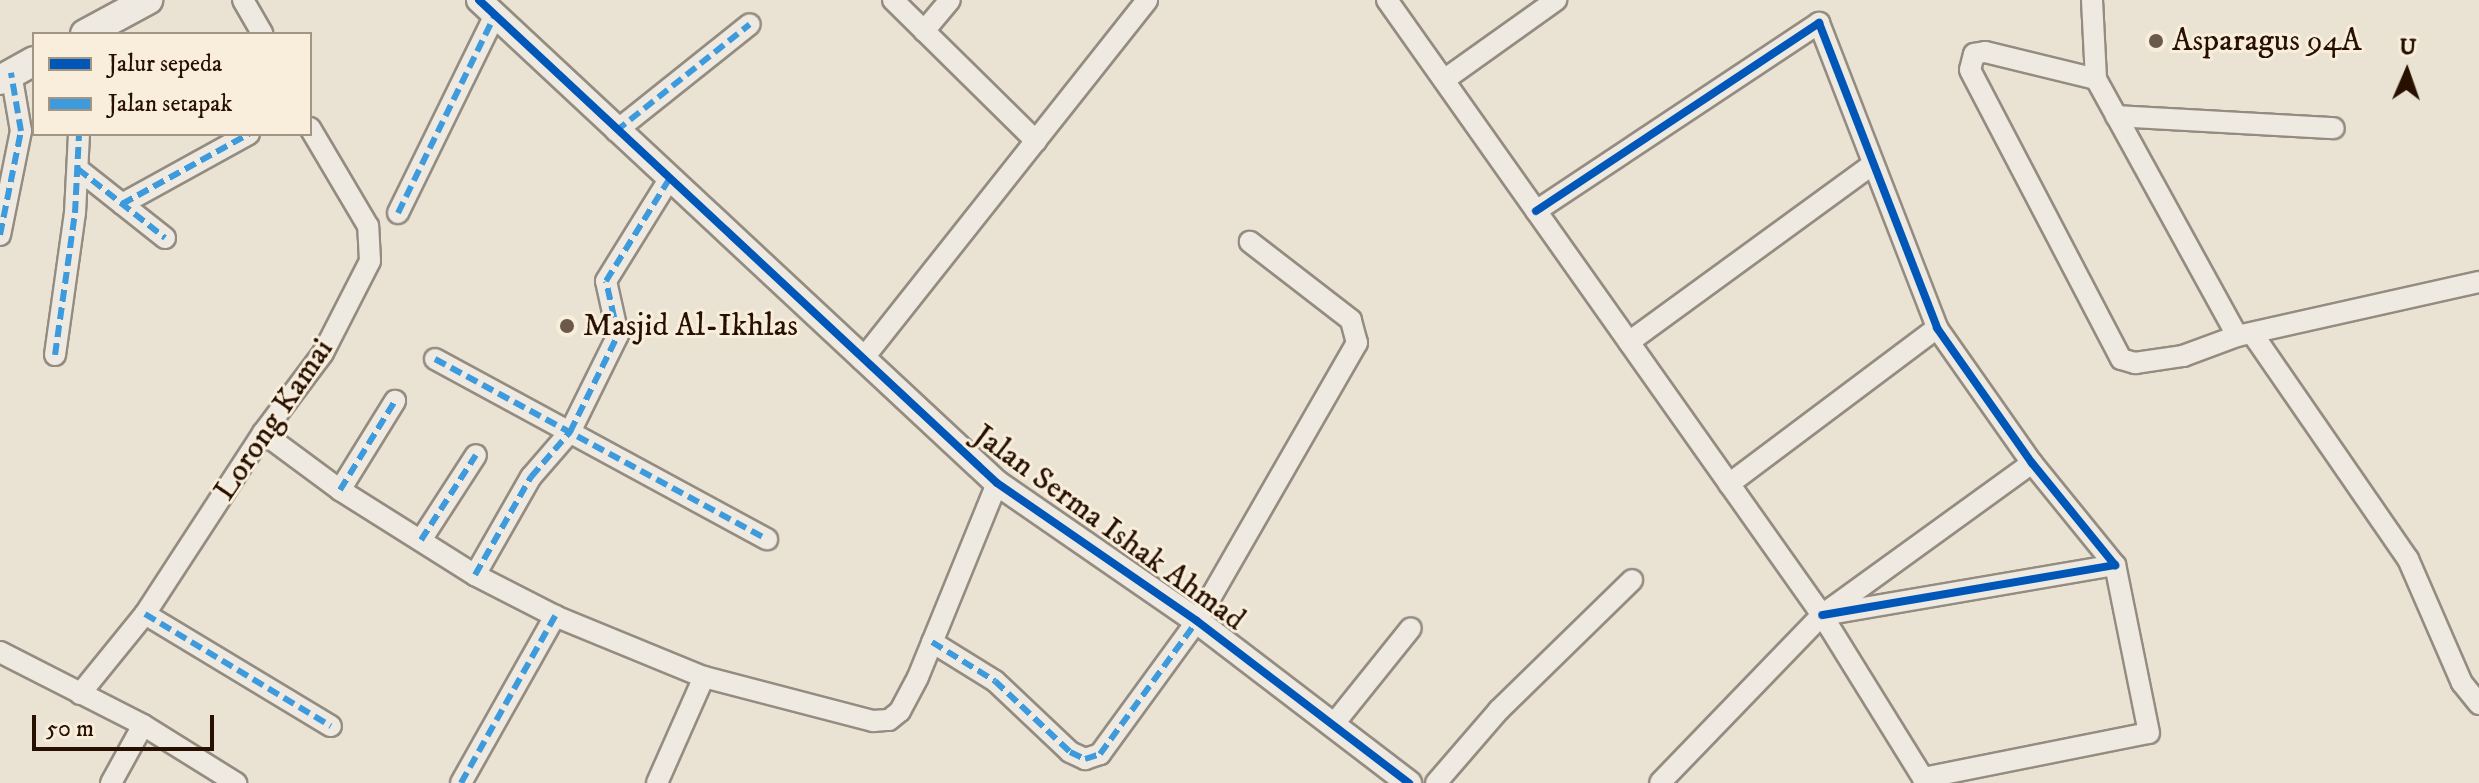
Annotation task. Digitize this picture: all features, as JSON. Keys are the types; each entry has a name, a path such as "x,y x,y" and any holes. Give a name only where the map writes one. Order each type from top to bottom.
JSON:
{"main road":[{"path":"89,32 148,0"}],"street":[{"path":"243,0 262,32"},
{"path":"893,0 1036,141"},
{"path":"924,31 950,0"},
{"path":"862,360 1147,0"},
{"path":"1387,0 1444,80 1536,211 1822,615 1923,778 2149,733 2115,565 2032,463 1937,328 1819,23 1536,211"},
{"path":"1444,80 1556,0"},
{"path":"2092,0 2096,79 2116,116 2246,336 2408,559 2462,683 2479,704"},
{"path":"398,213 487,8"},
{"name":"Jalan Serma Ishak Ahmad","path":"487,8 668,181 997,483 1197,621 1409,783"},
{"path":"616,131 750,24"},
{"path":"2096,79 1985,52 1974,54 1970,70 2121,359 2135,363 2183,356 2246,336 2479,282"},
{"path":"0,235 21,131 15,71"},
{"path":"2116,116 2334,128"},
{"name":"Lorong Kamai","path":"80,694 145,614 263,433 323,353 370,261 368,226 312,131"},
{"path":"55,355 78,169 79,136"},
{"path":"122,204 245,136"},
{"path":"1629,342 1872,165"},
{"path":"78,169 165,238"},
{"path":"475,575 531,477 570,432 618,335 606,281 668,181"},
{"path":"932,642 995,681 1070,752 1085,759 1100,754 1197,621 1357,343 1351,320 1250,242"},
{"path":"1729,484 1937,328"},
{"path":"435,359 767,539"},
{"path":"340,490 395,401"},
{"path":"263,433 340,490 475,575 555,616 704,677 873,721 889,720 900,711 932,642 997,483"},
{"path":"421,540 476,455"},
{"path":"1660,783 1822,615 2032,463"},
{"path":"1822,615 2115,565"},
{"path":"1436,783 1499,710 1632,580"},
{"path":"145,614 331,726"},
{"path":"461,783 555,616"},
{"path":"1333,725 1411,628"},
{"path":"0,652 143,725 236,783"},
{"path":"657,783 704,677"},
{"path":"111,783 143,725"}],"marked path":[{"path":"398,213 495,15"},
{"path":"616,131 750,24"},
{"path":"0,235 21,131 11,73"},
{"path":"55,355 75,213 79,136"},
{"path":"122,204 245,136"},
{"path":"78,169 165,238"},
{"path":"475,575 531,477 570,432 618,335 606,281 668,181"},
{"path":"435,359 767,539"},
{"path":"340,490 395,401"},
{"path":"421,540 476,455"},
{"path":"145,614 331,726"},
{"path":"461,783 555,616"},
{"path":"932,642 995,681 1070,752 1085,759 1100,754 1197,621"}],"cycle path":[{"path":"479,0 997,483 1197,621 1409,783"},
{"path":"1536,211 1819,23 1937,328 2032,463 2115,565 1822,615"}],"place":[{"name":"Asparagus 94A","path":"2156,41"},
{"name":"Masjid Al-Ikhlas","path":"567,326"}]}
